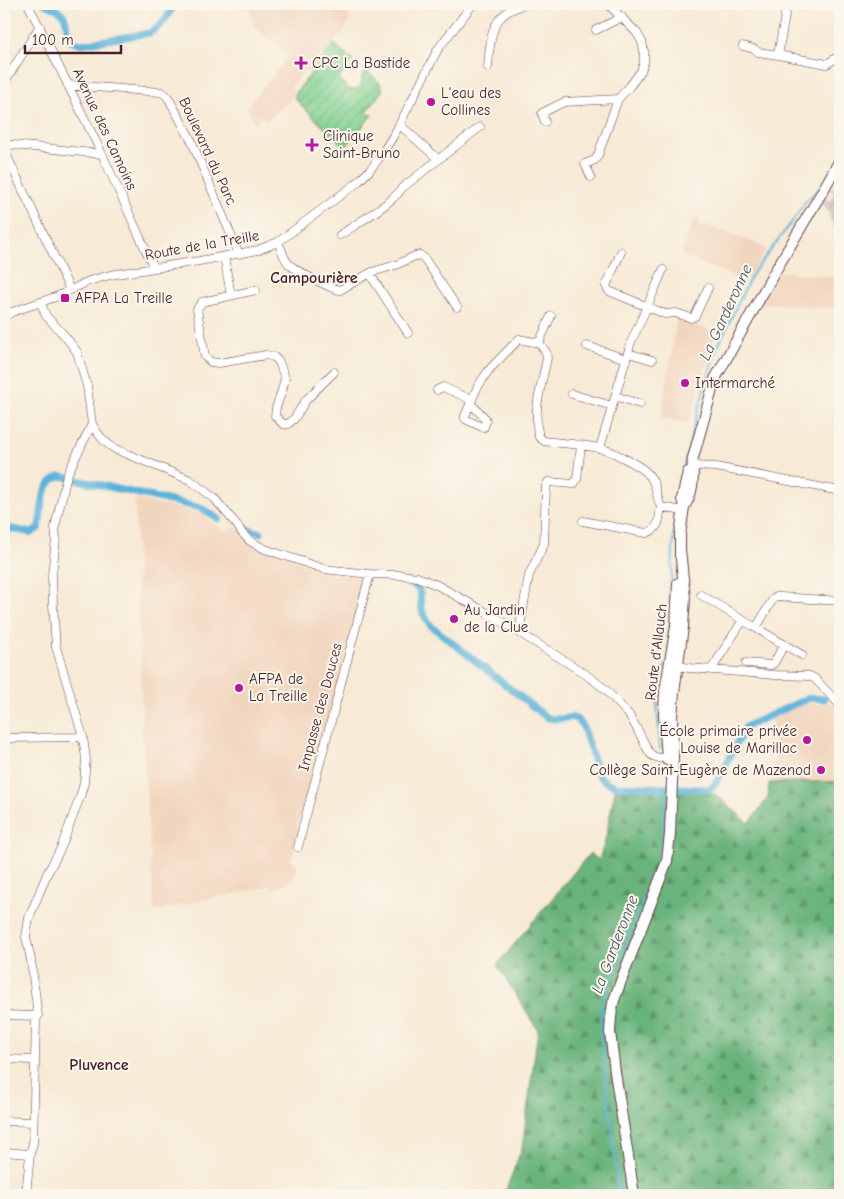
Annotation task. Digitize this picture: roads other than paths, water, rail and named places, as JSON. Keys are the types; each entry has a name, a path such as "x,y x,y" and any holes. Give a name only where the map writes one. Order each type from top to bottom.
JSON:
{"main road":[{"name":"Route d'Allauch","path":"634,1195 614,1064 610,1032 611,1017 613,1003 667,861 670,834 671,788 664,699 674,665 679,627 680,535 683,509 692,487 694,474 692,466 696,447 715,379 840,160"}],"street":[{"name":"Avenue des Camoins","path":"28,4 102,154 154,268"},
{"name":"Route de la Treille","path":"4,317 12,312 41,303 89,281 110,275 224,257 266,248 278,242 358,183 380,157 400,125 438,49 473,4"},
{"path":"488,67 492,32 495,25 506,13 524,4"},
{"path":"590,177 585,164 595,160 598,155 618,99 641,71 644,62 642,42 637,33 608,4"},
{"path":"778,55 787,4"},
{"path":"596,30 622,17"},
{"path":"4,84 40,26"},
{"path":"742,46 758,52 827,64 840,55"},
{"name":"Boulevard du Parc","path":"68,85 161,92 166,95 191,140 239,254"},
{"path":"545,122 542,113 564,102 618,99"},
{"path":"400,125 438,159"},
{"path":"340,235 375,212 480,126"},
{"path":"4,144 102,154"},
{"path":"4,150 70,290"},
{"path":"278,242 288,264 340,290 372,272 420,255 424,258 457,307"},
{"path":"621,252 606,286 609,291 647,307 665,314 676,312 691,318 695,316 708,288"},
{"path":"224,257 231,295"},
{"path":"600,448 631,342 663,270"},
{"path":"370,274 408,333"},
{"path":"256,290 202,302 196,309 205,357 211,362 219,363 266,355 274,357 280,362 285,378 275,416 283,424 288,424 294,419 306,400 334,372"},
{"path":"41,303 46,316 65,336 76,352 88,386 92,424 106,443 115,449 190,480 203,488 223,507 250,541 266,549 324,569 401,575 416,577 437,584 584,673 605,689 629,715 648,752 659,758 670,757"},
{"path":"539,342 552,316"},
{"path":"437,390 443,387 472,400 488,371 519,339 539,342 546,352 537,409 536,428 539,437 544,440 600,448 610,451 640,467 648,473 654,484 661,506 657,527 652,532 583,521"},
{"path":"587,346 652,360"},
{"path":"572,394 612,406"},
{"path":"615,396 640,404"},
{"path":"26,1195 30,1154 33,1143 34,1060 36,1020 38,1016 26,937 29,918 47,874 61,848 80,797 84,783 86,759 83,737 56,647 52,575 56,538 55,527 67,478 92,424"},
{"path":"519,632 529,575 544,544 546,486 548,482 574,484 581,446"},
{"path":"692,466 716,467 840,491"},
{"path":"661,506 683,509"},
{"name":"Impasse des Douces","path":"298,848 370,574"},
{"path":"701,595 802,655"},
{"path":"756,628 776,597 840,601"},
{"path":"711,670 743,620"},
{"path":"746,663 771,665 784,645"},
{"path":"674,665 711,670 809,676 814,678 840,705"},
{"path":"7,738 83,737"},
{"path":"4,1015 38,1016"},
{"path":"4,1059 34,1060"},
{"path":"4,1121 33,1122"},
{"path":"4,1152 30,1154"}],"waterway":[{"path":"45,4 63,14 68,37 70,40 82,44 149,33 158,28 174,4"},
{"name":"La Garderonne","path":"676,504 694,425 717,348 751,276 805,202 819,188"},
{"path":"4,527 31,533 38,529 45,491 54,480 61,476 201,508 219,519"},
{"name":"La Garderonne","path":"669,638 672,608 670,608 675,514"},
{"path":"246,529 261,533"},
{"path":"408,583 414,585 419,590 424,616 430,625 546,717 554,719 573,718 579,721 599,776 606,782 616,786 711,788 716,783 747,726 806,699 824,699"},
{"name":"La Garderonne","path":"660,749 656,682 662,669 665,667"},
{"name":"La Garderonne","path":"619,1195 600,1016 604,997 654,873 662,844 665,793"}],"place":[{"name":"CPC La Bastide","path":"301,63"},
{"name":"L'eau des Collines","path":"431,102"},
{"name":"Clinique Saint-Bruno","path":"312,145"},
{"name":"AFPA La Treille","path":"65,298"},
{"name":"Intermarché","path":"685,383"},
{"name":"Au Jardin de la Clue","path":"454,619"},
{"name":"AFPA de La Treille","path":"239,688"},
{"name":"École primaire privée Louise de Marillac","path":"807,740"},
{"name":"Collège Saint-Eugène de Mazenod","path":"821,770"}],"district":[{"name":"Campourière","path":"314,277"},
{"name":"Pluvence","path":"99,1064"}]}
